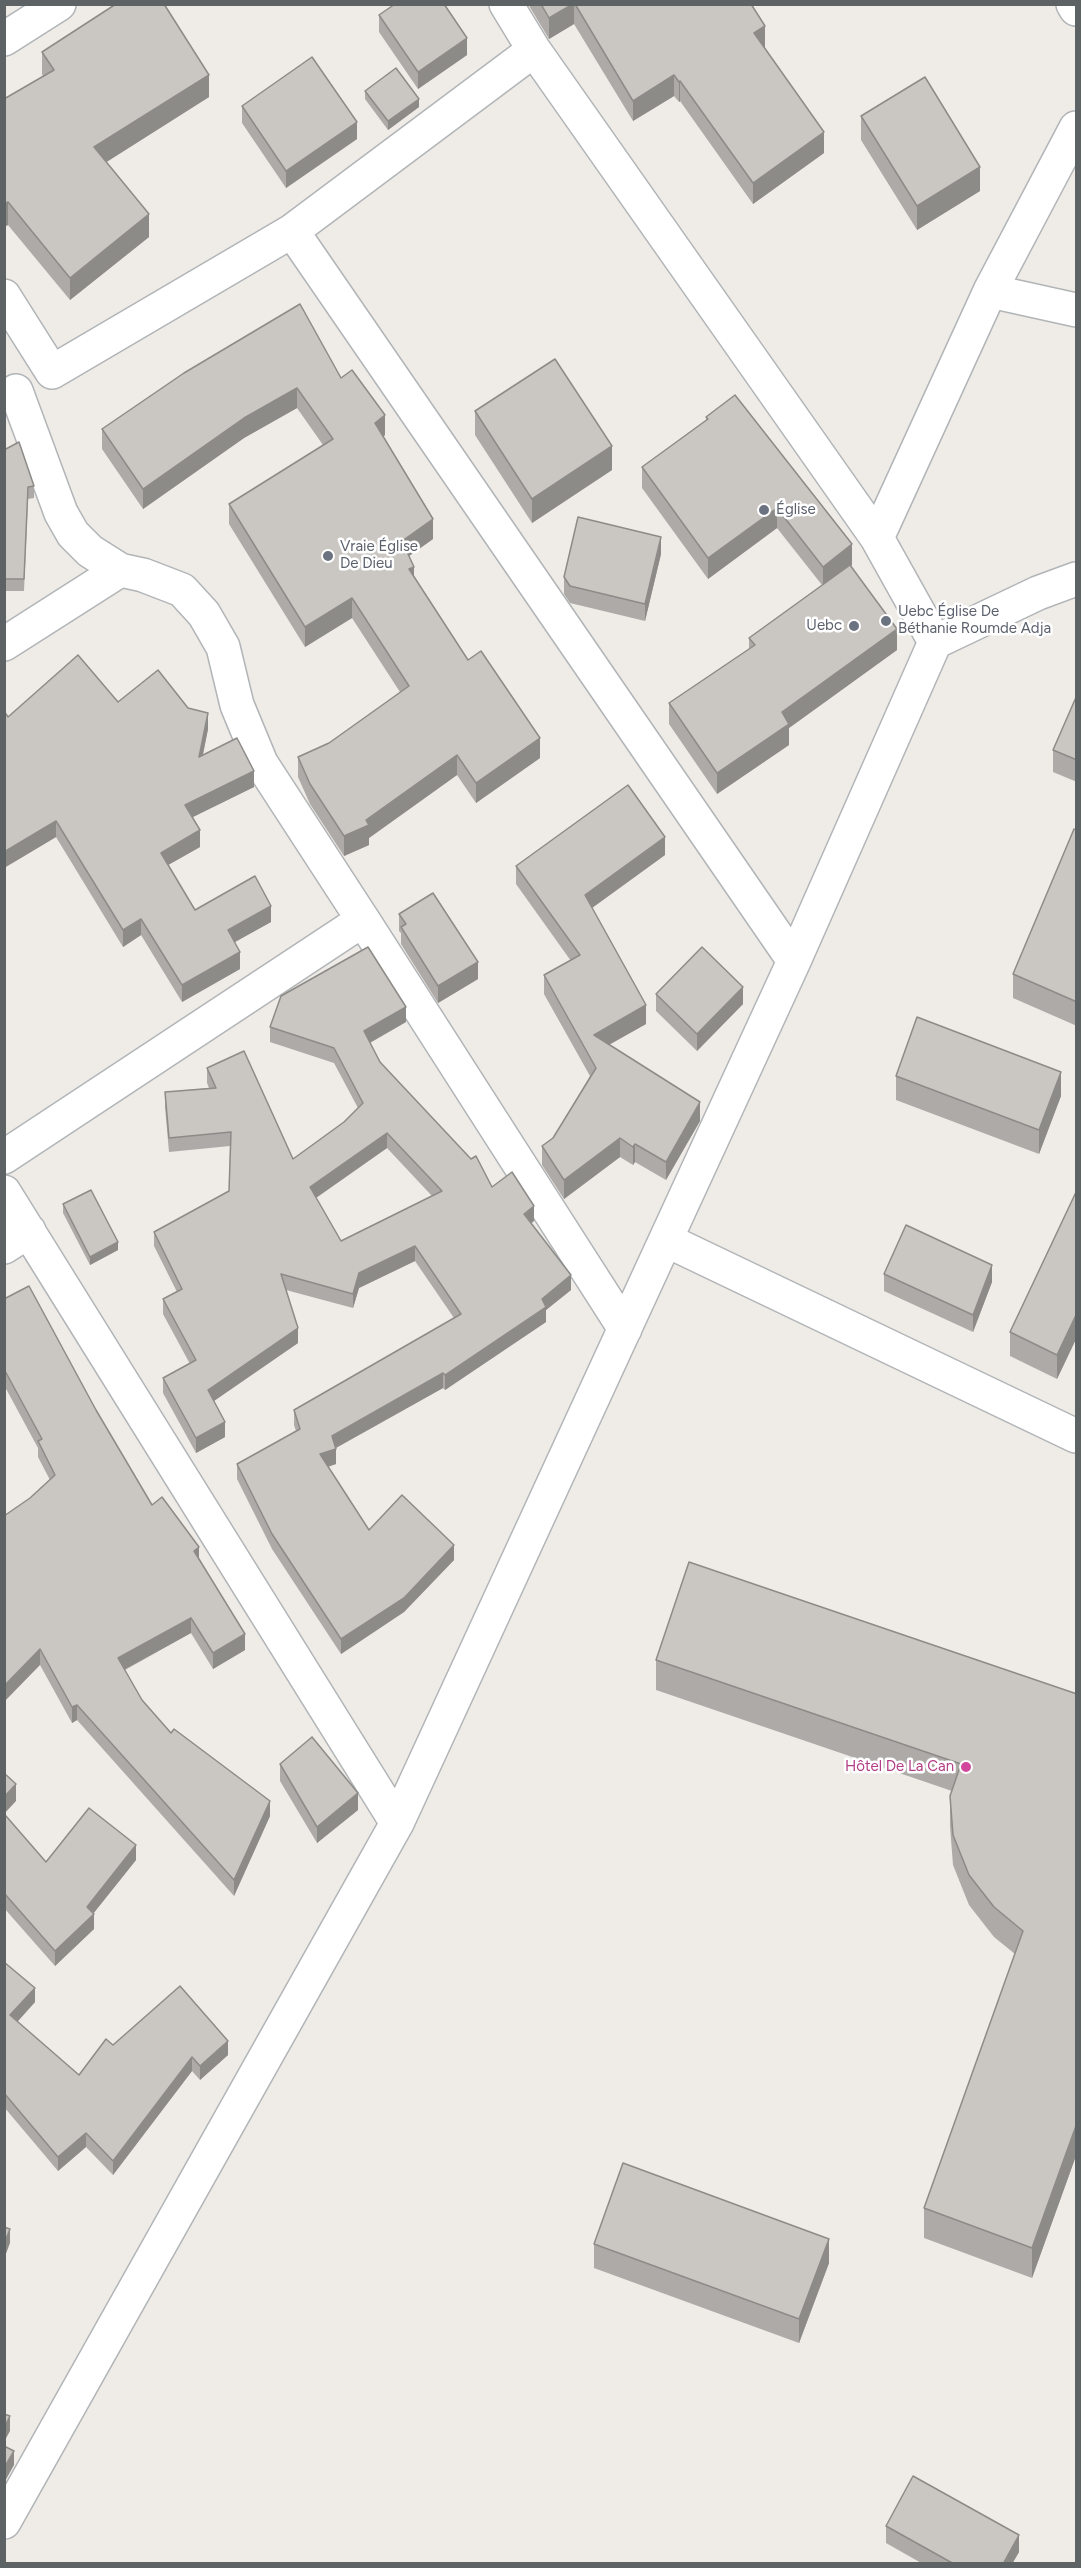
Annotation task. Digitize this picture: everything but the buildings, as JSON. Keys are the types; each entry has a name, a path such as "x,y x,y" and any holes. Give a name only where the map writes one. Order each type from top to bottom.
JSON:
{"street":[{"path":"4,39 59,4"},
{"path":"506,4 534,50 877,538 935,642"},
{"path":"1073,4 1077,9"},
{"path":"534,50 292,231 52,372 10,394 73,534 90,551 120,570 143,575 182,590 204,614 223,647 237,705 261,763 625,1329"},
{"path":"877,538 990,291 1077,128"},
{"path":"292,231 794,961"},
{"path":"990,291 1077,310"},
{"path":"4,296 52,372"},
{"path":"4,644 120,570"},
{"path":"4,2522 398,1823 794,961 935,642 1038,593 1077,579"},
{"path":"4,1157 363,920"},
{"path":"4,1192 17,1239 398,1823"},
{"path":"666,1240 1077,1436"}],"place":[{"name":"Église","path":"764,510"},
{"name":"Vraie Église De Dieu","path":"328,556"},
{"name":"Uebc Église De Béthanie Roumde Adja","path":"886,621"},
{"name":"Uebc","path":"854,626"},
{"name":"Hôtel De La Can","path":"966,1767"}]}
